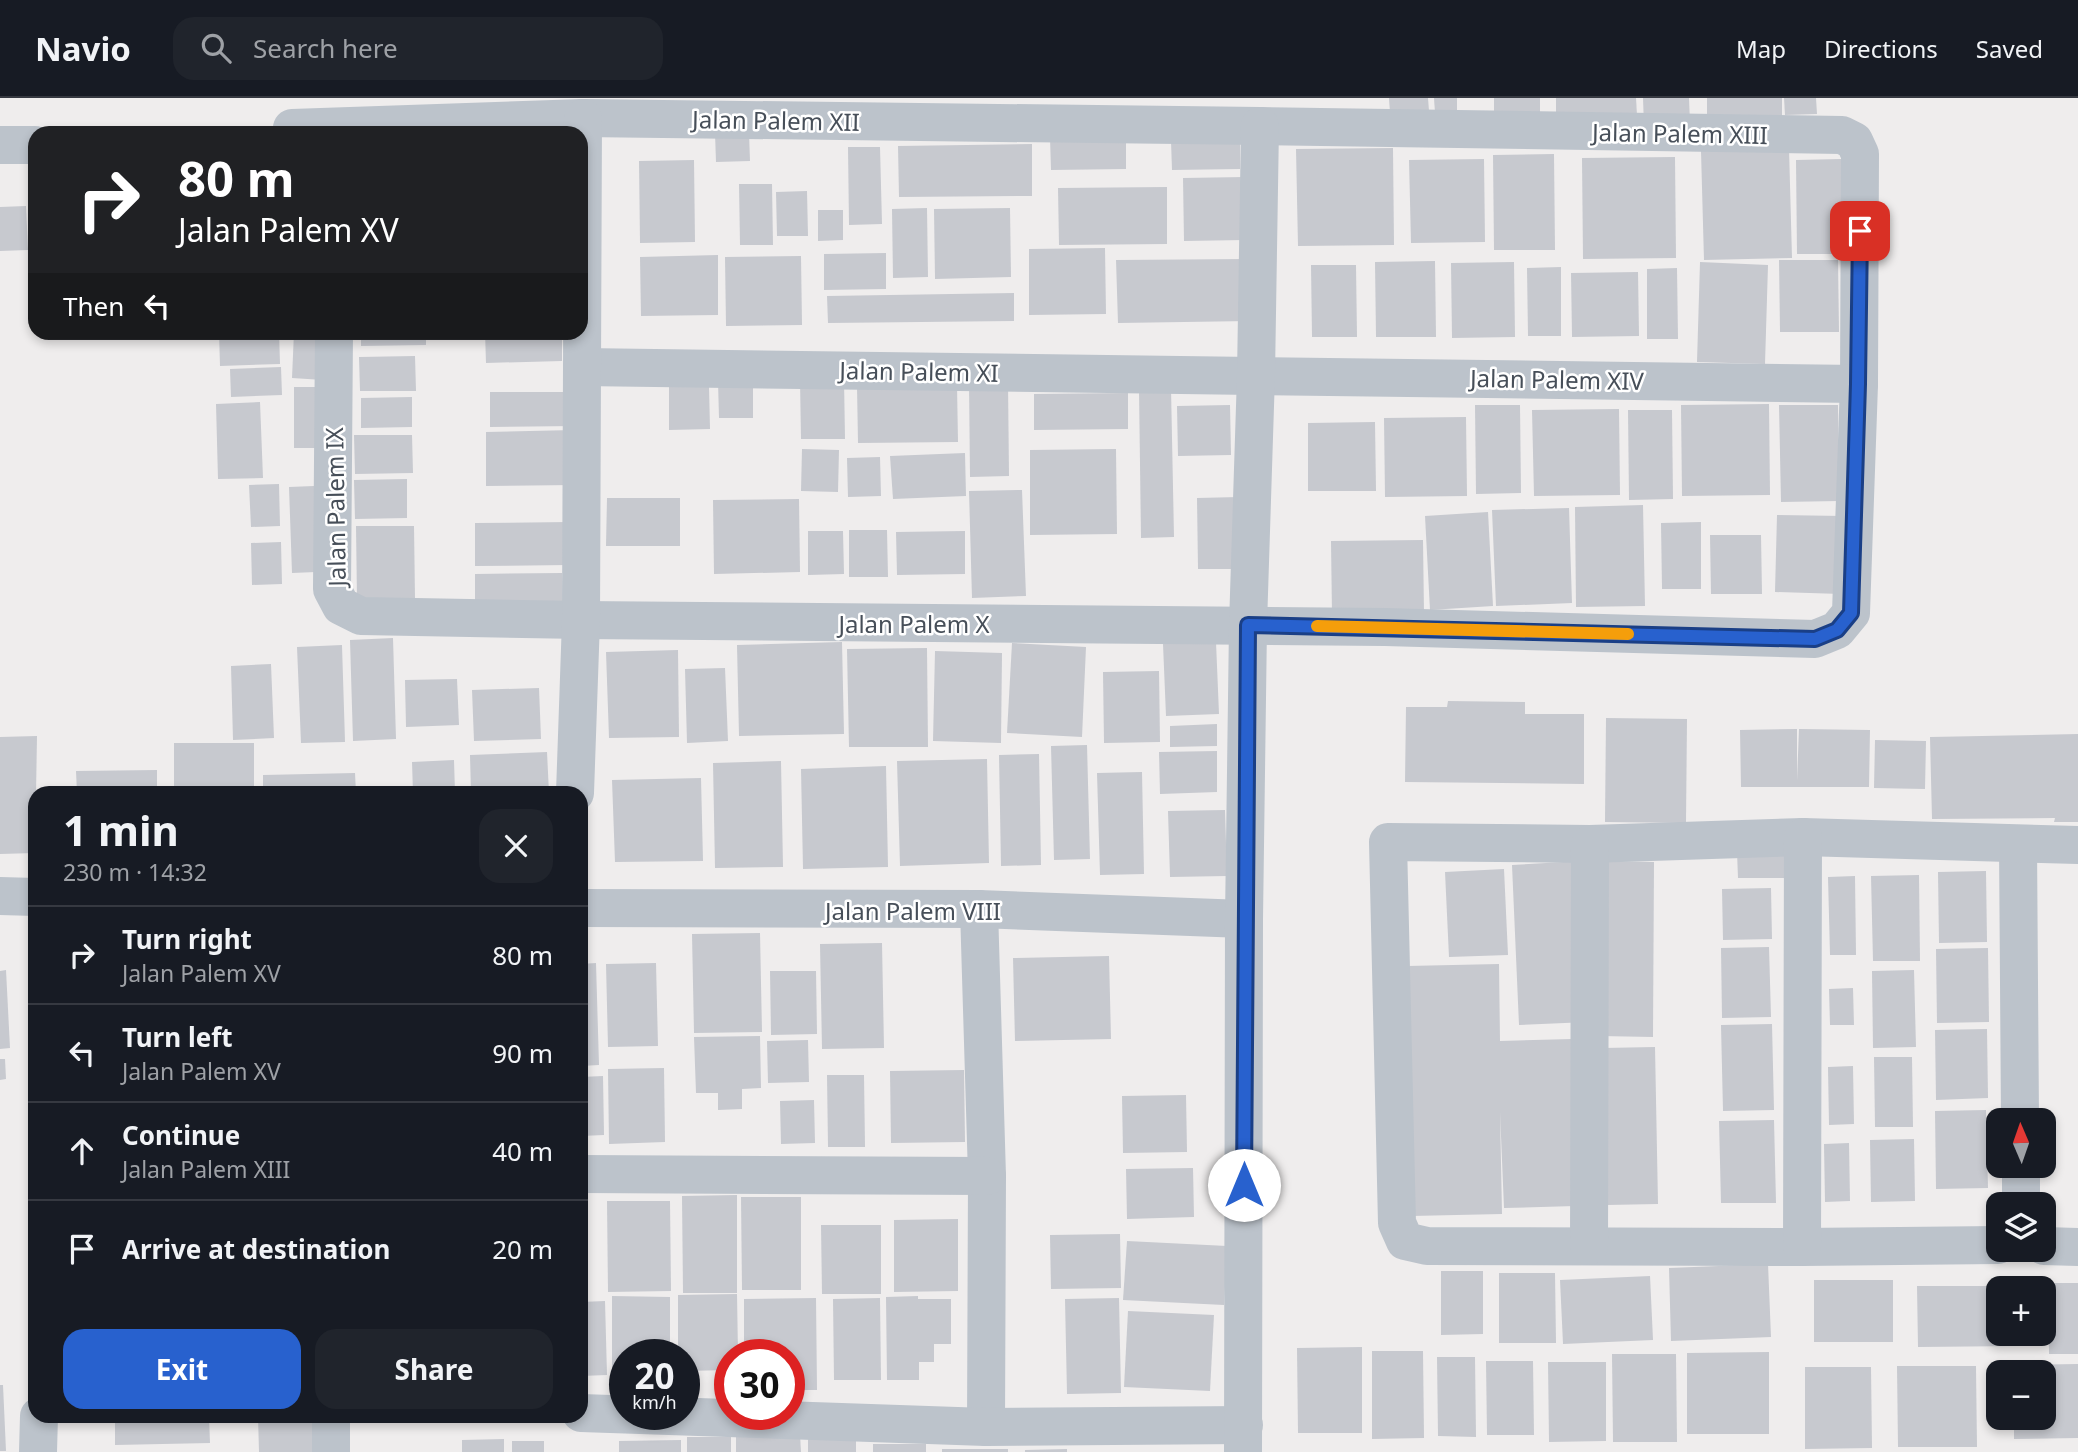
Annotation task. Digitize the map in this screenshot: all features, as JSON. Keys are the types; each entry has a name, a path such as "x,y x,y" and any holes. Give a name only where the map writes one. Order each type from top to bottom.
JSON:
{"street":[{"name":"Jalan Palem XII","path":"418,126 583,118 1260,125"},
{"path":"583,118 583,126"},
{"path":"588,1413 1244,1439 1244,919 1260,125"},
{"name":"Jalan Palem XIII","path":"1248,625 1815,639 1837,630 1851,613 1858,384 1860,154 1854,141 1842,135 1260,125"},
{"path":"0,145 28,145"},
{"name":"Jalan Palem IX","path":"334,340 332,589 341,606 361,616 581,620"},
{"path":"575,786 581,620 582,340"},
{"name":"Jalan Palem XI","path":"582,368 1256,375"},
{"name":"Jalan Palem XIV","path":"1256,375 1858,384"},
{"name":"Jalan Palem X","path":"581,620 1248,625"},
{"path":"1802,1247 1803,837"},
{"path":"1986,1245 1427,1245 1405,1241 1396,1223 1388,842 1590,844 1803,837 2078,845"},
{"path":"1590,844 1590,1246"},
{"path":"2018,844 2020,1108"},
{"path":"0,896 28,897"},
{"name":"Jalan Palem VIII","path":"588,908 979,909 1244,919"},
{"path":"979,909 987,1176 986,1427"},
{"path":"588,1174 987,1176"},
{"path":"2056,1246 2078,1247"},
{"path":"38,1452 39,1423"},
{"path":"331,1423 331,1452"}],"building":[{"path":"1389,98 1428,98 1429,111 1390,113"},
{"path":"1434,98 1457,98 1457,113 1435,113"},
{"path":"1494,98 1540,98 1540,114 1494,114"},
{"path":"1556,98 1636,98 1637,115 1556,117"},
{"path":"1643,98 1689,98 1690,123 1644,126"},
{"path":"1707,98 1782,98 1782,124 1707,124"},
{"path":"1784,98 1816,98 1817,114 1785,115"},
{"path":"715,133 749,133 750,161 716,162"},
{"path":"1126,135 1126,169 1051,170 1050,137"},
{"path":"1171,141 1240,141 1240,169 1172,170"},
{"path":"1032,144 1032,196 899,197 898,146"},
{"path":"848,147 880,147 882,224 849,225"},
{"path":"1393,148 1394,245 1298,246 1296,149"},
{"path":"1789,148 1792,258 1704,260 1701,151"},
{"path":"1554,154 1555,250 1494,250 1493,155"},
{"path":"1675,157 1676,258 1583,259 1582,158"},
{"path":"1484,159 1485,242 1411,243 1409,160"},
{"path":"1841,159 1843,254 1797,254 1796,160"},
{"path":"694,160 695,242 640,243 639,161"},
{"path":"1245,177 1245,240 1184,241 1183,178"},
{"path":"739,184 772,184 773,245 740,245"},
{"path":"1167,187 1167,244 1059,245 1058,188"},
{"path":"807,191 808,236 777,236 776,192"},
{"path":"26,206 28,250 0,251 0,207"},
{"path":"927,208 928,277 893,278 892,209"},
{"path":"1010,208 1011,277 935,279 934,209"},
{"path":"818,210 843,210 843,240 818,241"},
{"path":"1105,248 1106,314 1029,315 1029,249"},
{"path":"886,253 886,289 824,290 824,254"},
{"path":"718,255 718,315 641,316 640,257"},
{"path":"801,256 802,325 726,326 725,257"},
{"path":"1248,259 1250,321 1118,323 1116,260"},
{"path":"1779,260 1838,260 1839,332 1780,332"},
{"path":"1435,261 1436,337 1376,337 1375,262"},
{"path":"1514,262 1515,337 1452,338 1451,263"},
{"path":"1700,262 1768,265 1765,364 1697,362"},
{"path":"1311,265 1356,265 1357,337 1312,337"},
{"path":"1561,267 1561,336 1528,336 1527,268"},
{"path":"1677,268 1678,339 1647,339 1647,269"},
{"path":"1638,272 1639,336 1572,337 1571,273"},
{"path":"1014,293 1014,321 828,323 827,296"},
{"path":"219,340 279,340 280,364 220,366"},
{"path":"294,340 325,340 323,380 292,378"},
{"path":"361,340 426,340 426,345 361,346"},
{"path":"485,340 562,340 562,361 486,363"},
{"path":"415,356 416,391 360,391 359,357"},
{"path":"281,367 282,395 231,397 230,369"},
{"path":"844,379 845,439 801,439 800,380"},
{"path":"753,380 753,418 719,418 718,381"},
{"path":"969,382 1008,382 1009,476 970,477"},
{"path":"957,385 958,442 858,443 857,386"},
{"path":"669,386 709,386 710,429 669,430"},
{"path":"294,387 326,387 326,448 294,448"},
{"path":"1171,388 1174,537 1141,538 1139,389"},
{"path":"490,392 575,392 576,426 490,427"},
{"path":"1128,393 1128,429 1034,430 1034,394"},
{"path":"412,397 412,427 361,428 361,398"},
{"path":"260,402 263,478 218,479 216,404"},
{"path":"1769,404 1770,495 1682,496 1681,405"},
{"path":"1230,405 1231,455 1178,456 1177,406"},
{"path":"1475,405 1520,405 1521,493 1476,494"},
{"path":"1779,405 1838,405 1839,501 1781,502"},
{"path":"1619,409 1620,495 1534,496 1532,410"},
{"path":"1628,410 1672,410 1673,499 1629,500"},
{"path":"1466,417 1467,496 1385,497 1384,418"},
{"path":"1375,422 1376,491 1308,491 1308,423"},
{"path":"574,430 574,485 486,486 486,432"},
{"path":"354,435 412,435 413,473 355,474"},
{"path":"802,449 839,450 838,492 801,491"},
{"path":"1116,449 1117,534 1030,535 1030,450"},
{"path":"965,453 966,496 893,499 890,456"},
{"path":"880,457 881,496 848,497 847,458"},
{"path":"407,479 407,518 355,519 354,480"},
{"path":"279,484 280,526 251,527 249,485"},
{"path":"314,486 316,572 292,573 289,487"},
{"path":"1022,490 1026,596 972,598 969,491"},
{"path":"1239,497 1240,569 1198,569 1197,498"},
{"path":"607,498 680,498 680,546 606,546"},
{"path":"799,499 800,572 714,574 713,500"},
{"path":"1643,505 1645,606 1576,607 1575,507"},
{"path":"1569,508 1572,603 1496,606 1492,510"},
{"path":"1488,512 1493,606 1430,610 1425,516"},
{"path":"1777,515 1843,516 1841,594 1775,592"},
{"path":"569,522 569,565 475,566 475,523"},
{"path":"1701,522 1701,589 1662,589 1661,523"},
{"path":"356,526 414,526 415,599 357,600"},
{"path":"849,530 887,530 888,577 849,577"},
{"path":"808,531 843,531 844,574 808,575"},
{"path":"965,531 965,574 897,575 896,532"},
{"path":"1710,535 1761,535 1762,594 1711,594"},
{"path":"1423,540 1424,614 1332,615 1331,541"},
{"path":"281,542 282,584 252,585 251,543"},
{"path":"562,573 563,607 475,609 475,574"},
{"path":"393,638 396,739 353,741 350,640"},
{"path":"842,642 844,734 739,736 737,645"},
{"path":"1216,642 1219,714 1166,716 1163,644"},
{"path":"1012,643 1086,647 1082,737 1007,733"},
{"path":"342,645 345,742 301,743 297,647"},
{"path":"927,648 928,747 849,747 847,649"},
{"path":"678,650 679,737 609,738 606,652"},
{"path":"935,651 1002,653 1001,743 933,741"},
{"path":"271,664 274,738 233,740 231,666"},
{"path":"725,668 728,741 687,743 685,669"},
{"path":"1159,671 1160,742 1104,743 1103,672"},
{"path":"457,679 459,725 406,727 405,680"},
{"path":"539,688 541,739 474,741 472,690"},
{"path":"1448,701 1525,702 1525,714 1584,714 1584,784 1405,782 1406,707 1447,707"},
{"path":"1606,718 1687,719 1686,823 1605,822"},
{"path":"1217,724 1217,746 1170,747 1170,726"},
{"path":"1797,729 1797,781 1799,729 1870,730 1869,787 1741,787 1740,730"},
{"path":"2078,734 2078,822 2054,822 2055,818 1932,819 1930,737"},
{"path":"37,736 36,786 28,786 28,853 0,854 0,737"},
{"path":"1875,740 1926,741 1925,789 1874,788"},
{"path":"174,743 254,743 254,786 174,786"},
{"path":"1087,745 1090,859 1054,860 1051,746"},
{"path":"1217,751 1217,792 1160,794 1159,752"},
{"path":"547,752 549,786 471,786 470,755"},
{"path":"1039,754 1041,865 1001,866 999,755"},
{"path":"987,759 989,863 900,866 897,761"},
{"path":"454,760 455,786 413,786 412,762"},
{"path":"781,761 783,867 715,868 713,763"},
{"path":"886,766 888,867 803,869 801,769"},
{"path":"157,770 157,786 77,786 76,771"},
{"path":"1142,772 1144,874 1100,875 1097,773"},
{"path":"355,773 356,786 263,786 263,775"},
{"path":"701,778 703,861 615,862 612,780"},
{"path":"1225,810 1227,876 1170,877 1168,811"},
{"path":"1793,851 1794,878 1738,878 1737,852"},
{"path":"1581,861 1588,1022 1519,1025 1512,865"},
{"path":"1602,861 1654,862 1653,1037 1600,1036"},
{"path":"1504,869 1508,955 1449,957 1445,872"},
{"path":"1986,871 1987,942 1939,943 1938,872"},
{"path":"1919,875 1920,961 1873,961 1871,876"},
{"path":"1855,876 1856,955 1830,955 1828,877"},
{"path":"1771,888 1772,939 1723,940 1722,889"},
{"path":"760,933 762,1032 694,1033 692,934"},
{"path":"882,943 884,1048 822,1049 820,944"},
{"path":"1769,947 1771,1017 1722,1018 1721,948"},
{"path":"1988,948 1989,1022 1937,1023 1936,949"},
{"path":"1109,956 1111,1039 1015,1041 1013,958"},
{"path":"596,963 599,1065 588,1066 588,964"},
{"path":"656,963 658,1046 608,1047 606,964"},
{"path":"1499,964 1500,1041 1572,1039 1575,1206 1504,1208 1500,1112 1502,1214 1411,1216 1407,966"},
{"path":"6,970 10,1048 0,1049 0,971"},
{"path":"1914,970 1916,1047 1873,1048 1872,971"},
{"path":"770,971 816,971 817,1034 771,1035"},
{"path":"1853,988 1854,1025 1830,1025 1829,989"},
{"path":"1772,1024 1774,1110 1723,1111 1721,1025"},
{"path":"1987,1029 1988,1098 1936,1100 1935,1030"},
{"path":"760,1036 761,1088 742,1089 742,1109 718,1110 718,1093 696,1093 694,1037"},
{"path":"808,1040 809,1082 768,1083 767,1041"},
{"path":"1655,1047 1658,1204 1607,1205 1603,1048"},
{"path":"1874,1057 1912,1057 1913,1127 1875,1127"},
{"path":"0,1059 5,1059 6,1079 0,1080"},
{"path":"1853,1066 1854,1124 1829,1125 1828,1067"},
{"path":"664,1068 665,1142 609,1144 608,1069"},
{"path":"964,1070 965,1142 891,1143 890,1071"},
{"path":"827,1075 864,1075 865,1147 828,1147"},
{"path":"603,1076 604,1135 588,1136 588,1077"},
{"path":"1186,1095 1187,1152 1123,1153 1122,1096"},
{"path":"814,1100 815,1143 781,1144 780,1101"},
{"path":"1986,1110 1988,1188 1936,1189 1935,1111"},
{"path":"1774,1120 1776,1203 1721,1203 1719,1121"},
{"path":"1914,1139 1915,1201 1871,1202 1870,1140"},
{"path":"1849,1143 1850,1201 1825,1202 1824,1144"},
{"path":"1193,1168 1194,1217 1127,1219 1126,1169"},
{"path":"737,1195 737,1293 683,1293 682,1196"},
{"path":"741,1197 801,1197 801,1290 742,1290"},
{"path":"607,1201 670,1201 671,1291 608,1292"},
{"path":"958,1219 958,1291 894,1292 894,1220"},
{"path":"821,1225 881,1225 881,1294 822,1294"},
{"path":"1120,1234 1121,1288 1051,1289 1050,1235"},
{"path":"1127,1241 1227,1246 1224,1305 1123,1300"},
{"path":"1768,1264 1771,1337 1671,1341 1669,1268"},
{"path":"1441,1271 1483,1271 1483,1334 1441,1335"},
{"path":"1499,1273 1555,1273 1556,1343 1499,1343"},
{"path":"1650,1276 1653,1340 1563,1344 1560,1280"},
{"path":"1814,1280 1893,1280 1893,1342 1814,1342"},
{"path":"2056,1283 2078,1283 2078,1354 2049,1354 2049,1346 2056,1346"},
{"path":"1917,1286 1986,1286 1986,1346 2019,1346 1918,1347"},
{"path":"737,1294 738,1339 714,1339 714,1370 700,1371 700,1339 678,1339 678,1295"},
{"path":"612,1296 670,1297 670,1339 612,1339"},
{"path":"918,1296 918,1299 951,1299 951,1344 934,1344 934,1362 919,1362 919,1380 887,1380 886,1297"},
{"path":"816,1298 817,1390 805,1390 805,1339 744,1339 744,1299"},
{"path":"880,1298 881,1380 834,1380 833,1299"},
{"path":"1119,1298 1121,1393 1067,1394 1065,1299"},
{"path":"605,1301 607,1375 588,1376 588,1302"},
{"path":"1128,1311 1214,1315 1210,1391 1124,1387"},
{"path":"1362,1347 1362,1433 1298,1433 1297,1348"},
{"path":"1372,1351 1423,1351 1424,1438 1372,1439"},
{"path":"1769,1352 1769,1434 1687,1434 1687,1353"},
{"path":"1612,1354 1676,1354 1677,1442 1613,1442"},
{"path":"1437,1357 1475,1357 1476,1437 1438,1436"},
{"path":"1486,1361 1533,1361 1534,1435 1487,1435"},
{"path":"1548,1362 1606,1362 1606,1441 1549,1442"},
{"path":"2056,1364 2078,1364 2078,1438 2014,1439 2014,1430 2056,1430"},
{"path":"1897,1366 1976,1366 1977,1447 1898,1447"},
{"path":"1805,1367 1871,1367 1872,1448 1805,1449"},
{"path":"0,1385 3,1385 6,1451 0,1451"},
{"path":"115,1423 209,1423 210,1443 115,1445"},
{"path":"258,1423 325,1423 326,1452 259,1452"},
{"path":"800,1435 801,1452 736,1452 736,1436"},
{"path":"856,1436 856,1452 808,1452 808,1437"},
{"path":"687,1437 731,1437 731,1452 687,1452"},
{"path":"504,1439 504,1452 462,1452 462,1440"},
{"path":"681,1440 681,1452 619,1452 619,1441"},
{"path":"512,1441 544,1441 544,1452 512,1452"},
{"path":"873,1444 926,1444 926,1452 873,1452"},
{"path":"942,1449 1008,1449 1008,1452 942,1452"},
{"path":"1067,1449 1067,1452 1025,1452 1025,1450"}],"slow traffic":[{"path":"1317,626 1628,634"}],"route":[{"path":"1244,1185 1248,625 1815,639 1837,630 1851,613 1860,231"}]}
